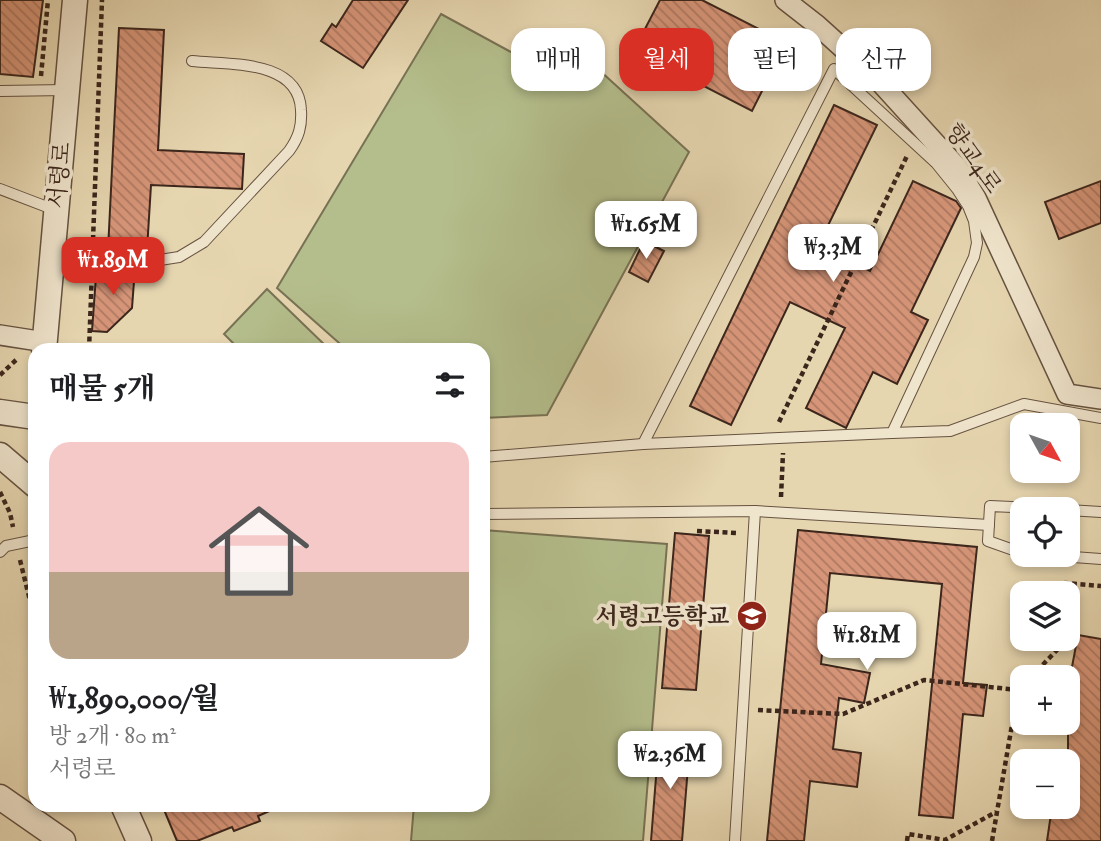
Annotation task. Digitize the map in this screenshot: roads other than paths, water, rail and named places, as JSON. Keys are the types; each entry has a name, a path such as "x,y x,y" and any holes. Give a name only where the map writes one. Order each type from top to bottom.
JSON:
{"street":[{"name":"서령로","path":"44,343 75,0"},
{"name":"향교4로","path":"785,0 879,81 957,167 976,198 1068,394 1101,399"},
{"path":"0,335 32,343"},
{"path":"0,412 28,416"},
{"path":"0,455 28,479"},
{"path":"0,797 63,841"},
{"path":"126,812 139,841"}],"lane":[{"path":"52,252 156,262 179,257 204,242 295,142 302,122 301,105 294,87 282,74 267,69 192,61"},
{"path":"643,444 834,69 942,169 964,198 974,221 977,243 974,257 892,433"},
{"path":"0,91 67,90"},
{"path":"0,190 56,211"},
{"path":"490,456 643,444 950,431 1024,404 1101,418"},
{"path":"1010,507 990,506 988,541 1010,549"},
{"path":"490,514 755,511 989,525"},
{"path":"735,841 755,511"},
{"path":"1080,511 1101,512"},
{"path":"0,552 6,545 28,541"},
{"path":"1080,557 1101,559"}],"place":[{"name":"서령고등학교","path":"752,616"}]}
